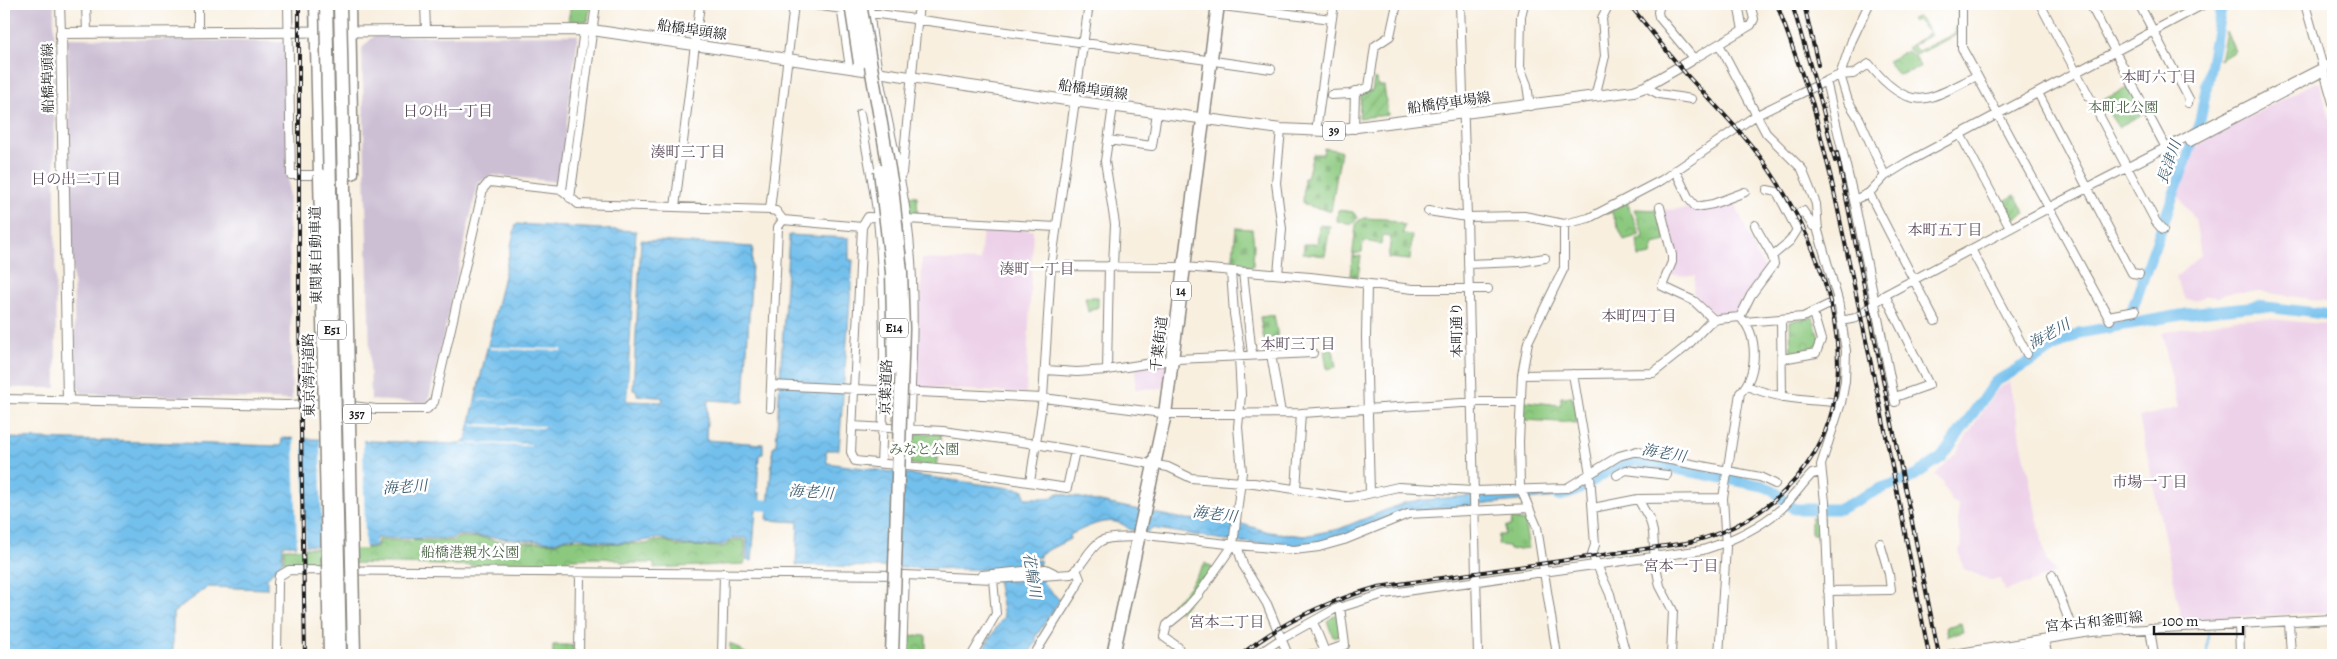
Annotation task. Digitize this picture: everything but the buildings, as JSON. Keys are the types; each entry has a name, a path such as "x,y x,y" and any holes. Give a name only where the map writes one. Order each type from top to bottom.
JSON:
{"highway":[{"name":"東京湾岸道路","path":"316,4 330,655"},
{"name":"東関東自動車道","path":"326,4 340,655"},
{"name":"E51","path":"340,4 354,655"},
{"name":"357","path":"349,4 362,655"},
{"name":"京葉道路","path":"860,4 892,186 901,272 903,329 892,655"},
{"name":"千葉街道","path":"1113,655 1141,535 1175,359 1184,267 1211,60 1213,4"},
{"name":"京葉道路","path":"844,5 854,31 883,187 892,272 894,381 884,655"}],"main road":[{"name":"船橋埠頭線","path":"68,400 61,33 588,30 696,44 1076,101 1203,117"},
{"name":"船橋停車場線","path":"1203,117 1316,131 1354,129 1595,97 1645,87 1692,60"}],"street":[{"path":"60,4 61,33"},
{"path":"86,4 86,32"},
{"path":"198,4 198,32"},
{"path":"288,4 291,175 320,175"},
{"path":"425,4 426,30"},
{"path":"562,190 588,30 596,4"},
{"path":"676,207 700,4"},
{"path":"770,210 794,4"},
{"path":"807,4 844,5 870,13 1271,69"},
{"path":"869,4 878,72 907,220 913,310 908,466"},
{"path":"901,182 920,4"},
{"path":"1030,482 1043,398 1051,266 1089,4"},
{"path":"1213,4 1332,19"},
{"path":"1316,131 1334,4"},
{"path":"1331,95 1350,94 1369,87 1375,46 1390,36 1397,4"},
{"name":"本町通り","path":"1460,4 1478,655"},
{"path":"1524,4 1521,16 1520,67 1527,85 1530,106"},
{"path":"1595,97 1605,56 1602,18 1609,4"},
{"path":"1660,4 1659,17 1692,60 1751,25 1754,19 1750,4"},
{"path":"1738,4 1743,30"},
{"path":"1962,4 1962,45 1997,115 2109,318 2132,312"},
{"path":"2040,4 2161,228"},
{"path":"2090,4 2166,148"},
{"path":"2139,4 2189,100 2188,103"},
{"path":"1854,200 1869,193 1885,176 1960,134 2154,31 2191,7 2204,4"},
{"path":"2305,4 2333,103"},
{"path":"844,5 850,68"},
{"path":"1867,5 1840,75 1848,101 1860,120 1885,176"},
{"path":"570,198 588,30"},
{"path":"1719,44 1755,116 1776,145 1796,161 1802,169 1816,204 1818,228 1842,321 1846,369 1841,403 1821,460 1826,515 1831,655"},
{"path":"2128,169 2317,75 2323,68 2333,62"},
{"path":"1428,210 1467,217 1524,216 1564,224 1589,218 1629,203 1755,116 1840,75 1853,74 1869,64 1883,82 1904,94 1920,99 1933,96 1977,76"},
{"path":"1826,81 1854,200 1874,303 1879,315 1895,399 1929,385 1885,295"},
{"path":"1645,87 1659,94 1691,99"},
{"path":"1354,129 1355,91"},
{"path":"2038,93 2132,273 2139,274"},
{"path":"1107,370 1111,266 1115,224 1105,161 1113,106"},
{"path":"1108,140 1152,146 1157,112"},
{"path":"860,114 878,218 883,283 884,390 881,464"},
{"path":"1278,274 1282,229 1276,183 1281,128"},
{"path":"1960,134 2010,228"},
{"path":"1842,321 1856,318 1885,295 2049,207 2088,188 2108,182 2166,148 2190,139"},
{"path":"1675,170 1696,207 1713,204 1745,192"},
{"path":"4,399 288,405 325,403 376,408 427,409 434,402 484,185 494,181 562,190 578,204 770,210 776,211 783,220 862,227"},
{"path":"1767,190 1777,192 1797,230 1790,241 1772,256"},
{"path":"1869,193 1935,321"},
{"path":"1660,207 1672,255 1672,262 1662,286 1694,301 1714,320 1803,317 1813,314 1824,305 1838,300"},
{"path":"1791,217 1803,211 1813,226 1818,228"},
{"path":"1056,227 868,217 862,227 851,389 851,452 855,461 908,466 1067,488 1075,451"},
{"path":"770,408 773,385 778,227 783,220"},
{"path":"1557,655 1537,527 1521,492 1519,464 1522,375 1530,336 1564,268 1564,224"},
{"path":"1719,655 1725,542 1723,498 1740,393 1747,386 1755,354 1742,320 1751,295 1774,264 1772,256 1756,225"},
{"path":"1971,249 2027,354"},
{"path":"1468,264 1520,262 1545,258"},
{"path":"1051,266 1184,267 1278,274 1413,289 1488,289"},
{"path":"1231,271 1234,314 1240,356 1240,414 1238,427 1242,482 1235,522 1234,544 1243,565 1267,604 1288,655"},
{"path":"1242,272 1252,355"},
{"path":"1367,285 1366,338 1370,493"},
{"path":"1782,359 1816,352 1822,340 1813,314"},
{"path":"1781,319 1782,397"},
{"path":"1522,375 1653,373 1687,346 1714,320"},
{"path":"1045,370 1071,372 1107,370 1175,359 1313,353"},
{"path":"1270,354 1281,413"},
{"path":"1573,374 1590,476 1595,545 1592,554 1610,594 1626,655"},
{"path":"773,385 1043,398 1165,414 1301,413 1521,402"},
{"path":"1747,386 1782,397 1805,401 1841,403"},
{"path":"1296,490 1301,413"},
{"path":"852,426 943,431 1036,444 1168,467 1191,478 1242,482 1347,497 1408,487 1474,492 1521,492 1567,488 1590,476 1619,456 1637,451 1649,456 1760,477 1775,484"},
{"path":"1617,475 1626,470 1667,475"},
{"path":"1257,655 1281,639 1340,607 1384,594 1543,574 1703,550 1751,529 1783,507 1812,474 1822,472"},
{"path":"1593,508 1638,499 1723,498"},
{"path":"1638,499 1650,520 1660,586 1673,611 1671,655"},
{"path":"277,655 278,583 280,576 289,570 994,577 1049,570 1064,576 1076,569 1090,551 1104,540 1141,535 1294,550 1319,547 1344,540 1408,514 1528,506"},
{"path":"1828,592 1891,590 1889,574 1880,543"},
{"path":"1181,655 1178,647 1164,637 1167,625 1183,612 1199,594 1234,544"},
{"path":"1034,655 1076,588 1080,579 1076,569"},
{"path":"722,655 724,573"},
{"path":"579,655 580,574"},
{"path":"902,655 905,575"},
{"path":"2052,575 2074,634"},
{"path":"972,655 996,614 994,577"},
{"path":"1308,655 1325,652 1345,645 1340,607"},
{"name":"宮本古和釜町線","path":"1949,655 1983,652 2044,642 2074,634 2150,628 2333,620"},
{"path":"1313,622 1325,652"},
{"path":"2289,622 2291,655"},
{"path":"2239,624 2240,655"},
{"path":"2150,628 2154,655"},
{"path":"2012,655 2044,642 2048,655"}],"shaded area":[{"path":"4,4 54,4 56,388 4,388"},
{"path":"578,35 559,182 493,175 478,183 428,403 371,400 362,48 374,36"},
{"path":"67,38 286,42 292,400 82,393 76,386"},
{"path":"2315,82 2320,84 2333,129 2333,302 2262,292 2239,292 2223,294 2219,297 2207,296 2195,300 2185,299 2175,278 2201,255 2195,219 2178,196 2197,145"},
{"path":"1734,200 1757,255 1766,270 1747,293 1738,311 1719,316 1715,315 1693,293 1695,276 1671,275 1676,254 1663,210 1704,208"},
{"path":"983,227 1033,230 1026,393 912,387 915,304 921,301 922,259 980,261"},
{"path":"2258,318 2333,325 2333,612 2182,619 2139,417 2178,408 2162,334 2236,319"},
{"path":"1165,362 1167,365 1163,388 1135,389 1136,366"},
{"path":"2009,382 2046,560 2056,573 2005,591 2001,579 1990,580 1964,569 1959,551 1962,546 1958,527 1958,503 1952,501 1943,485 1945,483 1935,475 1955,454 1997,390"}],"green space":[{"path":"571,4 590,4 588,21 568,21"},
{"path":"1917,17 1922,20 1931,35 1912,45 1918,51 1956,33 1954,28 1958,25 1958,34 1916,55 1907,48 1929,33 1917,20 1913,22 1911,19"},
{"path":"2226,31 2235,51 2220,60"},
{"path":"1907,51 1916,57 1920,68 1899,75 1887,61"},
{"path":"1374,79 1377,79 1378,86 1384,86 1388,115 1359,118 1361,93 1372,91"},
{"name":"本町北公園","path":"2131,86 2145,113 2118,127 2101,101"},
{"path":"1324,148 1341,151 1331,211 1304,205 1303,203 1304,178 1307,178 1313,154 1323,154"},
{"path":"904,195 917,196 918,219 908,219"},
{"path":"2015,195 2025,213 2009,222 1999,204"},
{"path":"1627,202 1640,235 1624,240 1611,211"},
{"path":"1634,209 1659,210 1666,241 1653,244 1651,255 1639,257 1637,239 1644,237"},
{"path":"1338,210 1353,212 1358,217 1353,224 1337,221"},
{"path":"1364,218 1386,219 1404,225 1403,234 1412,235 1410,260 1388,258 1391,237 1382,236 1381,244 1363,241 1362,252 1354,254 1354,257 1361,256 1358,277 1350,276 1356,225 1358,221"},
{"path":"1319,225 1330,226 1325,256 1303,253 1304,244 1317,244"},
{"path":"1236,228 1252,229 1254,245 1253,266 1232,265"},
{"path":"1085,297 1098,297 1098,307 1088,312"},
{"path":"1274,315 1278,337 1264,340 1260,317"},
{"path":"1813,317 1820,341 1816,351 1791,356 1790,321"},
{"path":"1333,349 1336,367 1327,369 1324,350"},
{"path":"1572,396 1578,423 1523,420 1523,401 1561,405 1561,397"},
{"name":"みなと公園","path":"911,433 941,434 936,467 909,464"},
{"path":"1811,517 1823,517 1823,534 1811,534"},
{"path":"1512,518 1527,522 1526,532 1529,548 1509,550 1508,546 1498,545 1499,535 1505,535 1506,526 1511,526"},
{"name":"船橋港親水公園","path":"460,537 486,538 496,541 556,543 565,539 590,540 600,543 646,544 655,541 666,541 677,546 724,547 732,540 745,540 745,561 744,564 654,568 654,563 622,563 621,561 605,558 570,559 563,567 284,562 284,548 377,548 378,540 452,541"},
{"path":"1205,563 1214,569 1180,612 1172,604 1189,587"},
{"path":"1338,613 1343,634 1333,637 1327,621"},
{"path":"1961,623 1963,632 1948,636 1946,627"},
{"path":"907,635 926,636 926,655 906,655"},
{"path":"730,643 748,655 730,655"},
{"path":"553,645 573,645 573,655 553,655"}],"water":[{"path":"516,224 636,231 627,401 662,402 663,398 637,395 637,391 633,390 641,240 753,247 744,402 708,400 706,440 763,444 763,454 759,455 757,493 760,493 759,508 756,509 752,561 747,560 747,538 732,538 724,545 694,546 677,544 661,539 621,543 572,537 555,542 460,535 451,539 376,538 375,547 283,545 282,562 267,578 267,589 208,587 173,613 173,655 4,654 4,438 281,446 282,438 460,444 466,439"},
{"name":"花輪川","path":"789,235 849,238 849,260 853,260 839,450 828,450 826,452 827,463 1024,490 1025,498 1051,498 1057,493 1183,519 1232,521 1269,532 1304,536 1339,529 1406,502 1487,494 1575,492 1568,496 1416,511 1331,542 1294,547 1230,541 1152,528 1149,532 1130,530 1116,522 1092,525 1070,535 1070,539 1040,554 1040,557 1029,558 1029,561 1040,560 1040,564 1031,565 1031,568 1041,572 1043,583 1060,600 1035,638 1037,640 1028,655 979,655 1004,616 995,570 796,565 798,522 767,520 773,447 776,444"}],"pier":[{"path":"637,240 629,398 656,399 636,398 635,393 630,391 639,240 632,391 636,393 636,397 661,398 661,401 627,400"},
{"path":"490,347 562,349 562,351 490,349"},
{"path":"479,399 559,401 479,400"},
{"path":"473,424 544,426 544,428 473,426"},
{"path":"294,436 303,437 305,548 297,548"},
{"path":"320,437 363,439 365,549 322,549"},
{"path":"460,444 531,444 531,446"}],"waterway":[{"name":"長津川","path":"2128,321 2200,121 2222,4"},
{"name":"海老川","path":"1558,496 1569,494 1579,489 1616,466 1637,461 1763,486 1773,490 1794,509 1840,509 1879,489 1911,478 1942,457 1995,382 2079,333 2198,312 2258,306 2333,315"},
{"name":"海老川","path":"745,504 782,506"},
{"path":"2208,632 2207,655 2209,655"}],"railway":[{"path":"299,4 299,316 305,655"},
{"path":"1241,655 1272,632 1306,614 1341,599 1378,587 1686,543 1706,538 1743,522 1776,499 1790,485 1815,452 1830,418 1837,382 1837,345 1832,308 1821,271 1807,235 1761,158 1741,133 1671,57 1629,4"},
{"path":"1777,4 1813,105 1831,178 1881,410 1929,655"},
{"path":"1792,4 1821,102 1835,161"},
{"path":"1804,4 1818,65"},
{"path":"1837,153 1939,655"}],"district":[{"name":"本町六丁目","path":"2159,77"},
{"name":"日の出一丁目","path":"448,111"},
{"name":"湊町三丁目","path":"688,152"},
{"name":"日の出二丁目","path":"76,179"},
{"name":"本町五丁目","path":"1945,230"},
{"name":"湊町一丁目","path":"1037,269"},
{"name":"本町四丁目","path":"1639,316"},
{"name":"本町三丁目","path":"1298,344"},
{"name":"市場一丁目","path":"2150,482"},
{"name":"宮本一丁目","path":"1681,566"},
{"name":"宮本二丁目","path":"1227,622"}]}
